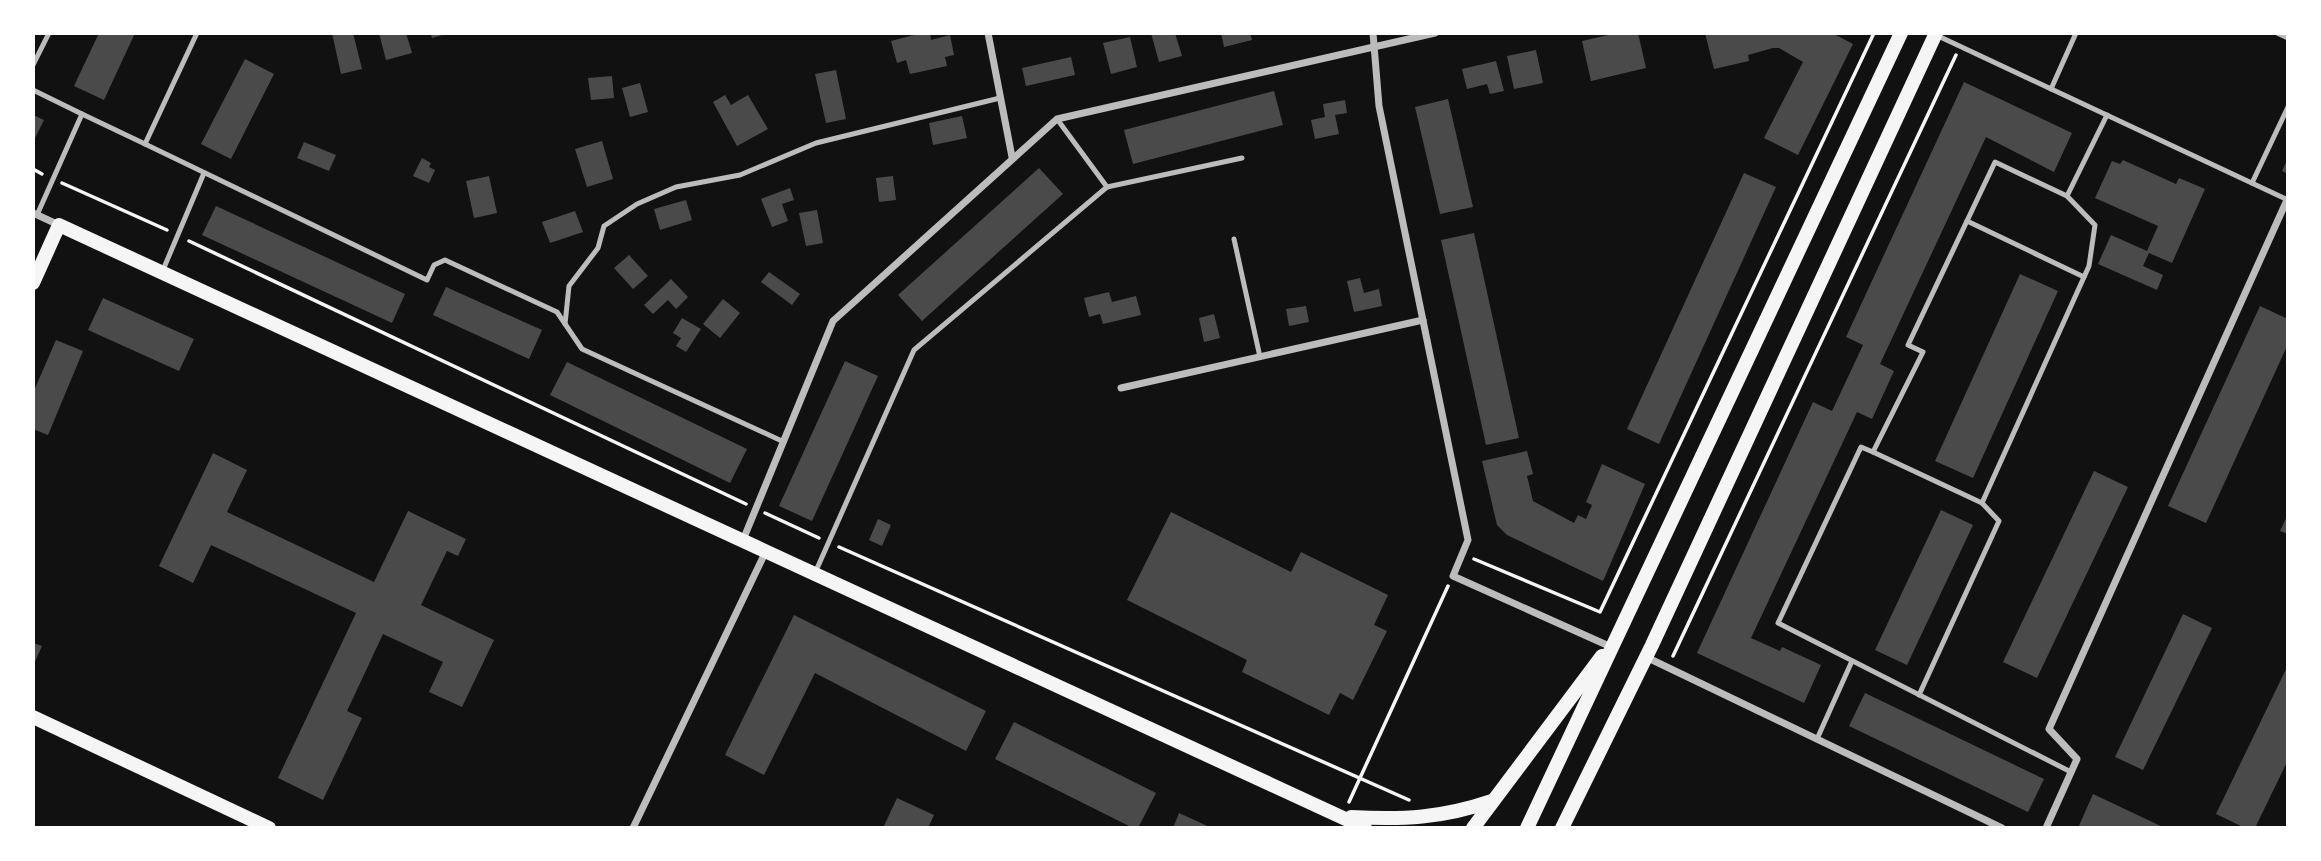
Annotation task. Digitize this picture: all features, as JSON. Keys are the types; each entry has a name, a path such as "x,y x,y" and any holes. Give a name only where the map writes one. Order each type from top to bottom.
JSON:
{"main road":[{"path":"1527,828 1901,33"},
{"path":"1562,828 1646,657 1936,34"},
{"path":"33,283 59,225 1365,828"},
{"path":"1473,828 1622,629"},
{"path":"33,717 269,828"},
{"path":"1342,817 1422,819 1457,813 1493,801"}],"street":[{"path":"988,33 1012,157"},
{"path":"1373,33 1379,106 1468,540 1453,576 1609,646"},
{"path":"743,540 833,321 1056,119 1435,33"},
{"path":"2046,828 2077,759 2049,729 2288,200"},
{"path":"35,214 59,225"},
{"path":"1121,388 1423,320"},
{"path":"633,828 766,550"},
{"path":"1646,657 2002,828"}],"lane":[{"path":"33,65 49,33"},
{"path":"145,144 197,33"},
{"path":"2051,89 2076,33"},
{"path":"2277,33 2288,38"},
{"path":"1936,34 2288,200"},
{"path":"33,90 427,280 434,265 445,260 557,312 582,349 784,442"},
{"path":"565,324 569,286 598,248 604,226 636,204 676,187 740,175 816,143 1000,98"},
{"path":"2252,183 2288,107"},
{"path":"35,214 82,114"},
{"path":"2067,196 2107,115"},
{"path":"1056,119 1107,187"},
{"path":"815,573 914,350 1107,187 1242,158"},
{"path":"1873,452 1923,352 1908,345 1995,162 2067,196 2095,225 2089,266 1982,503"},
{"path":"162,272 204,173"},
{"path":"1967,221 2084,277"},
{"path":"1234,239 1260,357"},
{"path":"1919,695 1999,521 1982,503 1861,447 1778,623 1852,661 1919,695 2071,772"},
{"path":"1816,739 1852,661"}],"path":[{"path":"1462,554 1600,612 1874,33"},
{"path":"1668,667 1960,46"},
{"path":"33,169 756,509 1409,800"},
{"path":"1342,817 1453,576"}],"building":[{"path":"99,33 135,33 104,100 74,86"},
{"path":"332,33 353,33 362,69 341,74"},
{"path":"379,33 406,33 412,53 386,60"},
{"path":"430,33 447,33 447,34 432,38"},
{"path":"930,33 931,40 950,35 954,55 945,57 947,66 910,74 906,60 897,63 891,41"},
{"path":"1151,33 1175,33 1182,56 1159,62"},
{"path":"1221,33 1250,33 1252,40 1224,47"},
{"path":"1617,33 1638,33 1646,68 1591,81 1582,41"},
{"path":"1705,33 1832,33 1853,44 1798,155 1764,138 1803,62 1779,48 1773,48 1748,55 1749,61 1714,69"},
{"path":"1130,37 1137,67 1111,74 1103,43"},
{"path":"1536,50 1543,83 1514,89 1507,56"},
{"path":"1071,57 1075,75 1026,86 1022,68"},
{"path":"245,59 274,74 231,159 201,144"},
{"path":"1496,61 1504,91 1490,94 1487,84 1467,89 1462,69"},
{"path":"836,70 846,119 826,123 815,74"},
{"path":"612,76 614,98 591,100 588,78"},
{"path":"1964,82 2072,133 2054,172 1986,137 1880,364 1894,371 1872,419 1857,412 1751,638 1780,651 1782,647 1821,665 1804,703 1697,653 1813,402 1832,411 1863,345 1846,337"},
{"path":"640,83 648,112 630,117 622,88"},
{"path":"1274,91 1283,125 1133,164 1124,130"},
{"path":"725,95 731,105 748,95 768,129 737,146 713,102"},
{"path":"1448,99 1473,207 1440,214 1415,107"},
{"path":"1345,100 1347,113 1335,115 1339,134 1315,139 1311,120 1325,117 1323,104"},
{"path":"33,115 44,120 33,142"},
{"path":"962,116 967,138 933,145 929,123"},
{"path":"602,141 613,179 587,187 575,149"},
{"path":"304,142 336,155 329,171 297,158"},
{"path":"422,158 431,163 429,167 435,170 429,183 413,176"},
{"path":"2288,158 2288,174 2282,171"},
{"path":"2123,160 2176,184 2179,178 2205,189 2172,263 2149,253 2143,266 2163,275 2157,290 2098,264 2111,235 2147,251 2158,226 2095,198 2112,161 2120,164"},
{"path":"1039,168 1063,194 922,321 898,295"},
{"path":"1744,173 1776,187 1659,444 1627,429"},
{"path":"489,176 497,213 474,218 466,181"},
{"path":"893,176 896,200 879,202 876,178"},
{"path":"790,188 794,200 782,204 788,221 772,227 761,199"},
{"path":"686,200 692,220 660,230 654,209"},
{"path":"216,206 405,294 392,323 202,235"},
{"path":"817,210 823,243 806,246 799,213"},
{"path":"575,211 583,232 550,243 542,222"},
{"path":"1474,233 1519,438 1486,445 1441,240"},
{"path":"629,255 648,276 633,289 614,268"},
{"path":"769,272 800,294 792,305 761,282"},
{"path":"2020,274 2058,291 1973,478 1935,461"},
{"path":"1360,278 1364,293 1379,289 1382,306 1354,312 1347,281"},
{"path":"671,279 688,297 676,309 668,300 653,314 644,305"},
{"path":"446,287 542,330 529,359 433,315"},
{"path":"1109,292 1112,302 1136,296 1141,315 1103,324 1100,314 1089,317 1084,298"},
{"path":"103,298 194,339 179,371 88,330"},
{"path":"723,299 740,313 720,338 703,324"},
{"path":"1306,306 1309,322 1289,326 1286,309"},
{"path":"2260,306 2288,319 2288,344 2206,523 2168,506"},
{"path":"1214,314 1220,338 1204,342 1199,318"},
{"path":"682,318 701,329 686,352 676,346 681,338 673,333"},
{"path":"56,340 83,351 48,435 33,429 33,393"},
{"path":"845,361 878,376 812,521 779,506"},
{"path":"567,362 747,449 730,483 550,395"},
{"path":"1527,451 1533,474 1527,476 1533,501 1574,523 1578,515 1586,519 1592,505 1586,502 1602,464 1645,484 1603,581 1507,535 1497,525 1482,461"},
{"path":"213,453 247,470 227,512 374,582 408,511 466,539 458,556 447,551 421,605 494,640 462,707 429,692 443,662 383,634 347,711 362,718 323,800 278,778 356,613 211,545 193,583 159,566"},
{"path":"2094,471 2128,487 2037,678 2003,662"},
{"path":"1941,510 1973,525 1907,665 1875,650"},
{"path":"1171,512 1291,572 1301,552 1388,595 1374,625 1387,631 1353,700 1340,693 1329,715 1242,672 1247,660 1127,600"},
{"path":"2288,514 2288,534 2280,531"},
{"path":"878,519 891,525 882,546 869,540"},
{"path":"2183,614 2212,628 2143,770 2115,757"},
{"path":"794,615 986,711 966,751 815,673 764,775 725,755"},
{"path":"33,643 42,646 33,666"},
{"path":"2288,665 2288,760 2255,828 2245,828 2216,814"},
{"path":"1865,693 2044,779 2028,812 1849,726"},
{"path":"1014,722 1156,793 1138,828 1133,828 995,759"},
{"path":"2093,794 2165,828 2078,828"},
{"path":"897,798 934,815 928,828 883,828"},
{"path":"1179,813 1212,828 1173,828"}]}
